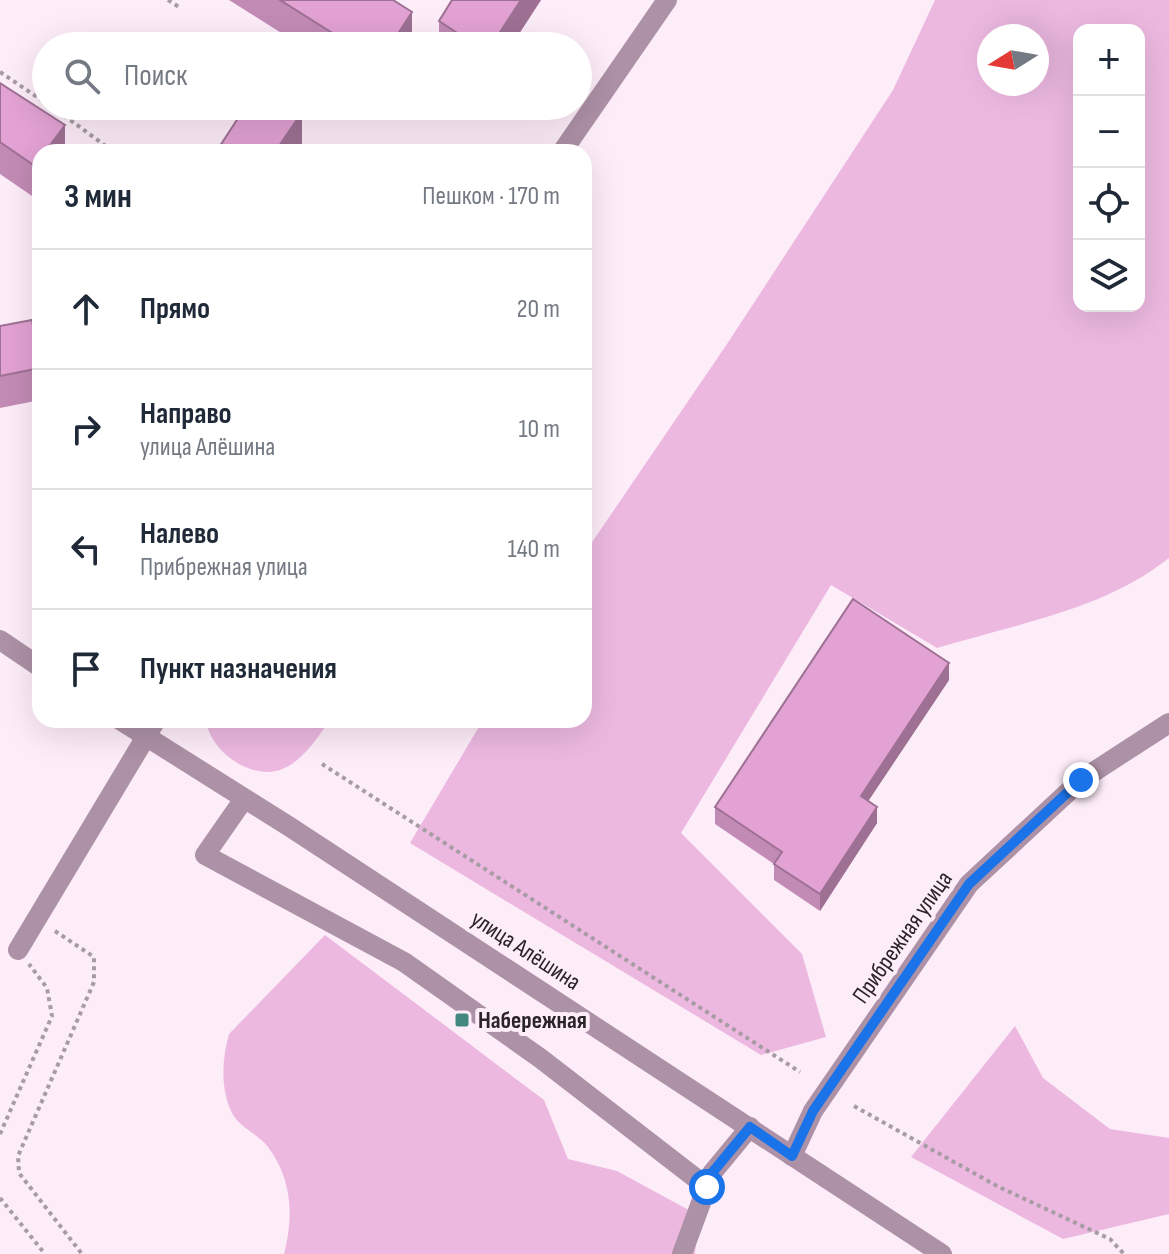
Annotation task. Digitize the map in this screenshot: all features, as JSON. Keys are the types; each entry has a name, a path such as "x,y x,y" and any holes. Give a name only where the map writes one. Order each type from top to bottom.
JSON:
{"street":[{"path":"592,109 667,0"},
{"path":"568,144 584,120"},
{"path":"0,640 32,662"},
{"name":"Прибрежная улица","path":"792,1156 813,1111 969,884 1081,780 1169,723"},
{"path":"18,950 150,728"},
{"name":"улица Алёшина","path":"150,728 244,799 942,1254"},
{"path":"244,799 205,855 404,962 540,1058 707,1187"},
{"path":"682,1254 712,1173 750,1127"}],"path":[{"path":"168,0 179,7"},
{"path":"0,72 32,94"},
{"path":"70,120 103,144"},
{"path":"322,764 800,1072"},
{"path":"50,928 94,957 94,982 18,1156 19,1173 82,1254"},
{"path":"0,1134 52,1016 47,988 18,950"},
{"path":"854,1106 997,1186 1110,1239 1124,1254"},
{"path":"0,1198 45,1254"}],"shaded area":[{"path":"935,0 1169,0 1169,558 1144,576 1088,603 937,648 831,585 681,833 802,954 826,1037 761,1055 410,843 478,728 592,728 592,542 727,344 893,90"},
{"path":"208,728 324,728 293,763 269,772 239,764 218,746"},
{"path":"325,935 544,1100 568,1159 617,1171 698,1215 695,1254 284,1254 290,1212 286,1185 268,1147 239,1123 232,1113 224,1084 225,1053 229,1034"},
{"path":"1015,1026 1043,1078 1110,1129 1169,1138 1169,1214 1063,1239 911,1157"}],"building":[{"path":"280,0 393,0 412,12 399,32 331,32"},
{"path":"452,0 521,0 500,32 456,32 439,21"},
{"path":"0,83 32,104 32,120 57,120 65,125 51,144 32,144 32,164 0,142"},
{"path":"237,120 297,120 280,144 221,144"},
{"path":"32,320 32,370 0,376 0,326"},
{"path":"853,599 949,663 861,796 877,807 820,894 774,864 782,852 715,807"}],"place":[{"name":"Набережная","path":"462,1020"}],"route":[{"path":"707,1187 712,1173 750,1127 792,1156 813,1111 969,884 1081,780"}]}
